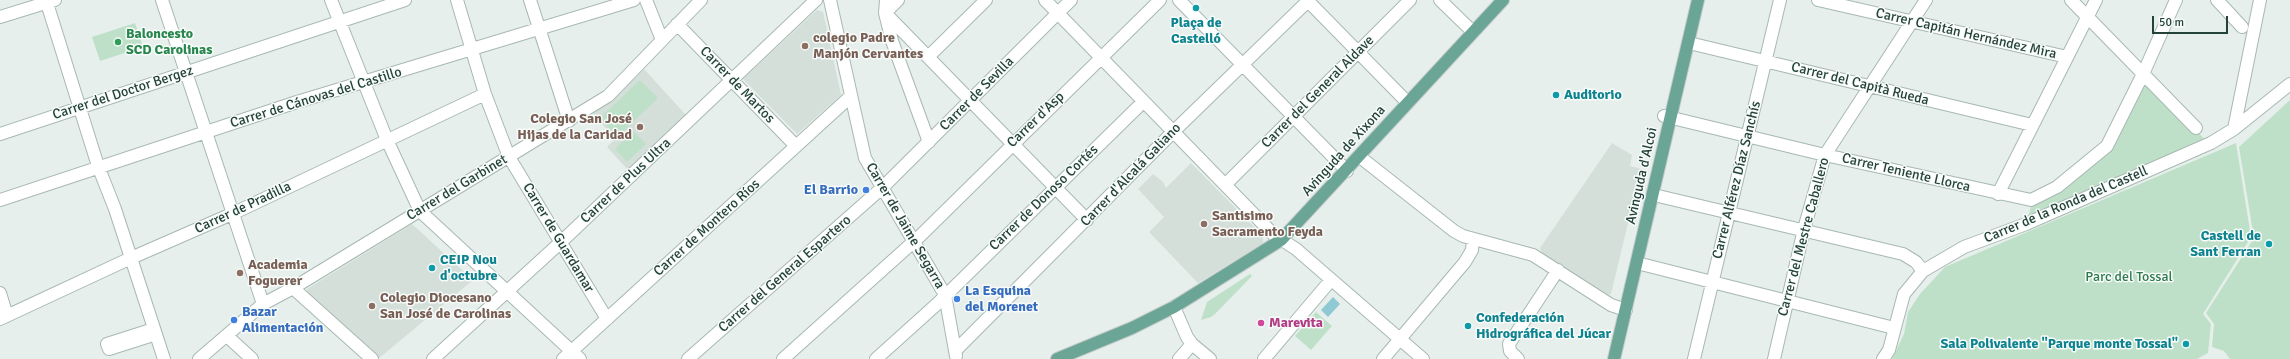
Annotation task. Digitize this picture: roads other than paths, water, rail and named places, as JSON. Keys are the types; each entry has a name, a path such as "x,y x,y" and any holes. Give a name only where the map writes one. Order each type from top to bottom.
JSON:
{"main road":[{"name":"Avinguda de Xixona","path":"1057,359 1132,328 1174,307 1281,240 1360,157 1502,0"},
{"name":"Avinguda d'Alcoi","path":"1614,359 1654,195 1667,117 1689,43 1698,0"}],"street":[{"path":"162,0 263,304"},
{"path":"331,0 387,140 420,211 506,291 571,356"},
{"name":"Carrer del Doctor Bergez","path":"0,134 79,106 186,73 405,0"},
{"name":"Carrer de Guardamar","path":"457,0 485,94 509,157 608,319"},
{"path":"530,0 569,121"},
{"name":"Carrer de Cánovas del Castillo","path":"0,200 98,166 205,133 297,102 365,83 634,0"},
{"path":"646,0 662,40"},
{"name":"Carrer del Garbinet","path":"199,359 263,304 293,288 608,96 701,0"},
{"name":"Carrer de Plus Ultra","path":"433,359 561,242 816,0"},
{"name":"Carrer de Jaime Segarra","path":"830,0 865,158 945,295 956,355"},
{"path":"893,0 885,12 892,40 929,142"},
{"path":"928,57 986,0"},
{"path":"1045,0 1143,102 1281,240 1296,249 1423,359"},
{"name":"Carrer de Sevilla","path":"882,188 1071,0"},
{"name":"Carrer d'Asp","path":"783,359 913,242 1160,0"},
{"path":"1178,0 1190,9 1292,118 1347,171"},
{"path":"1308,0 1408,103"},
{"name":"Carrer d'Alcalá Galiano","path":"956,355 1173,132 1308,0"},
{"name":"Carrer del General Aldave","path":"1225,185 1410,0"},
{"path":"1440,0 1473,32"},
{"name":"Carrer Alférez Díaz Sanchís","path":"1694,359 1780,0"},
{"name":"Carrer Capitán Hernández Mira","path":"1818,0 1857,4 1911,22 2067,57"},
{"name":"Carrer del Mestre Caballero","path":"1774,359 1786,301 1804,229 1825,155 1926,0"},
{"path":"2071,0 2196,128"},
{"path":"1998,194 2096,0"},
{"path":"2143,74 2176,0"},
{"path":"2217,0 2242,27"},
{"path":"2234,129 2260,0"},
{"path":"0,17 49,1 98,166 164,359"},
{"path":"885,12 1087,220"},
{"name":"Carrer de Martos","path":"677,24 796,146"},
{"name":"Carrer del Capità Rueda","path":"1689,43 2032,125"},
{"name":"Carrer Teniente Llorca","path":"1667,117 1825,155 2031,200 2057,187 2107,146 2143,74"},
{"name":"Carrer de la Ronda del Castell","path":"1883,359 1889,350 1904,294 1923,271 1964,247 2026,224 2209,144 2234,129 2290,84"},
{"name":"Carrer de Pradilla","path":"4,317 130,258 234,213 485,94"},
{"name":"Carrer de Montero Ríos","path":"571,356 608,319 851,96"},
{"name":"Carrer de Donoso Cortés","path":"876,359 945,295 1143,102"},
{"path":"1360,157 1454,231 1473,239 1533,255 1611,305 1626,310"},
{"name":"Carrer del General Espartero","path":"688,359 882,188"},
{"path":"1654,195 1804,229 1903,254 1916,262 1923,271"},
{"path":"1383,359 1465,262 1472,250 1473,239"},
{"path":"1637,263 1894,328"},
{"path":"1510,356 1509,344 1558,270"},
{"path":"1264,359 1331,280"},
{"path":"293,288 372,359"},
{"path":"0,293 4,317"},
{"path":"1174,307 1180,324 1192,344 1210,359"},
{"path":"227,336 252,359"},
{"path":"1179,359 1192,344"}],"water":[{"path":"1333,297 1340,304 1328,317 1321,310"}],"place":[{"name":"Plaça de Castelló","path":"1196,8"},
{"name":"Baloncesto SCD Carolinas","path":"118,42"},
{"name":"colegio Padre Manjón Cervantes","path":"805,46"},
{"name":"Auditorio","path":"1556,95"},
{"name":"Colegio San José Hijas de la Caridad","path":"640,127"},
{"name":"El Barrio","path":"866,190"},
{"name":"Santisimo Sacramento Feyda","path":"1204,224"},
{"name":"Castell de Sant Ferran","path":"2269,244"},
{"name":"CEIP Nou d'octubre","path":"432,268"},
{"name":"Academia Foguerer","path":"240,273"},
{"name":"La Esquina del Morenet","path":"957,299"},
{"name":"Colegio Diocesano San José de Carolinas","path":"372,306"},
{"name":"Bazar Alimentación","path":"234,320"},
{"name":"Marevita","path":"1261,323"},
{"name":"Confederación Hidrográfica del Júcar","path":"1468,326"},
{"name":"Sala Polivalente \"Parque monte Tossal\"","path":"2186,344"}],"park label":[{"name":"Parc del Tossal","path":"2129,277"}]}
